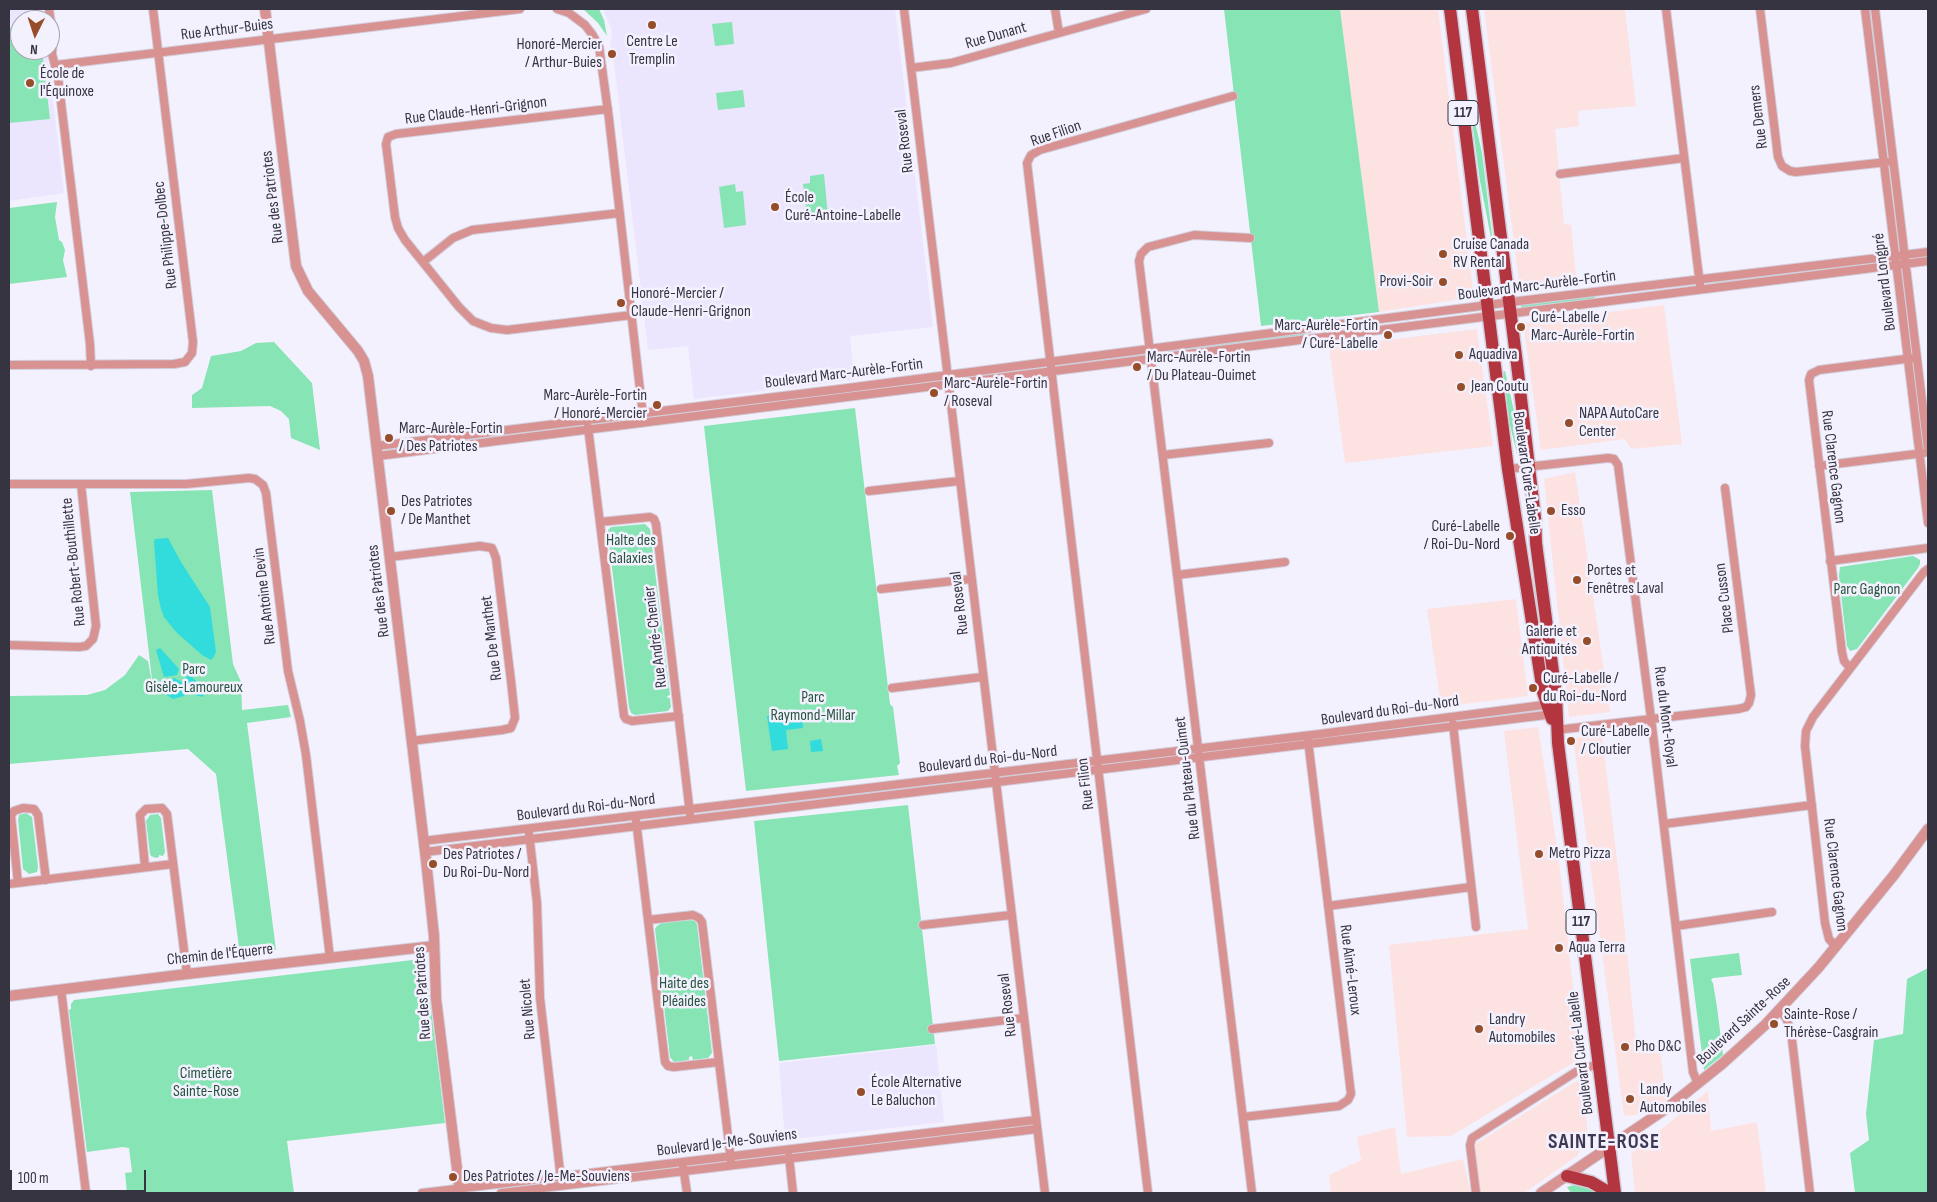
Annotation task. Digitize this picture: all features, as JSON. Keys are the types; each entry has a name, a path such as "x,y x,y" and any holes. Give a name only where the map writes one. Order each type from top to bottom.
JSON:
{"main road":[{"name":"Boulevard Curé-Labelle","path":"1450,9 1508,469 1544,692 1553,709"},
{"name":"Boulevard Curé-Labelle","path":"1472,9 1535,518 1553,709 1615,1193"},
{"path":"1567,1176 1591,1182 1610,1193"}],"street":[{"path":"50,9 53,37 52,54 56,65 90,344 91,366"},
{"name":"Rue Philippe-Dolbec","path":"9,365 178,364 187,360 193,350 153,9"},
{"name":"Rue des Patriotes","path":"265,9 296,266 308,291 340,328 364,361 368,376 424,846 434,946 436,999 460,1191"},
{"name":"Rue Arthur-Buies","path":"56,65 520,9"},
{"path":"562,9 585,25 597,42 601,54 644,423"},
{"name":"Rue Roseval","path":"904,9 948,385 951,396 982,677 1045,1193"},
{"path":"1055,9 1059,33"},
{"name":"Rue Dunant","path":"911,68 947,64 1146,9"},
{"path":"1666,9 1700,290"},
{"name":"Rue Demers","path":"1760,9 1777,151 1782,166 1796,172 1894,161"},
{"name":"Boulevard Longpré","path":"1865,9 1928,523"},
{"name":"Boulevard Longpré","path":"1875,9 1928,451"},
{"name":"Rue Filion","path":"1049,362 1027,167 1028,158 1034,153 1048,148 1233,96"},
{"name":"Rue Claude-Henri-Grignon","path":"608,109 404,133 388,137 386,144 396,222 402,236 466,315 477,324 490,328 511,330 632,315"},
{"path":"1560,174 1684,158"},
{"path":"423,262 456,236 472,230 620,213"},
{"path":"1150,359 1139,261 1146,249 1194,235 1250,238"},
{"name":"Boulevard Marc-Aurèle-Fortin","path":"377,451 589,430 1051,372 1699,280 1928,252"},
{"name":"Boulevard Marc-Aurèle-Fortin","path":"377,451 587,420 1149,349 1510,308 1700,290 1928,261"},
{"name":"Rue Clarence Gagnon","path":"1850,668 1844,661 1842,652 1808,384 1811,374 1819,370 1917,358"},
{"name":"Rue du Plateau-Ouimet","path":"1150,359 1252,1193"},
{"path":"1049,362 1051,372"},
{"name":"Rue Filion","path":"1051,372 1148,1193"},
{"path":"587,420 624,716 632,721 679,716"},
{"path":"1163,455 1269,443"},
{"path":"1819,466 1928,451"},
{"name":"Rue du Mont-Royal","path":"1508,469 1608,458 1614,459 1617,462 1652,720 1693,1072 1698,1084"},
{"name":"Rue Antoine Devin","path":"9,484 190,484 249,478 258,481 264,487 288,671 306,755 330,958"},
{"path":"869,491 959,481"},
{"name":"Rue Robert-Bouthillette","path":"9,645 79,647 88,645 93,640 96,626 81,484"},
{"name":"Place Cusson","path":"1652,720 1738,709 1748,705 1750,695 1725,488"},
{"name":"Rue André-Chenier","path":"600,522 650,517 654,519 656,524 691,819"},
{"name":"Rue De Manthet","path":"390,557 483,546 490,547 493,550 496,558 515,712 514,723 508,729 411,740"},
{"path":"1830,561 1928,548"},
{"path":"1177,575 1285,562"},
{"name":"Rue Clarence Gagnon","path":"1836,947 1829,940 1827,933 1812,805 1806,732 1813,717 1928,569"},
{"path":"881,589 971,578"},
{"path":"892,688 982,677"},
{"name":"Boulevard du Roi-du-Nord","path":"424,846 528,829 690,809 994,774 1452,717 1553,709"},
{"name":"Boulevard du Roi-du-Nord","path":"424,846 530,838 1453,728 1553,709"},
{"path":"1452,717 1476,927"},
{"path":"1556,730 1652,720"},
{"name":"Rue Aimé-Leroux","path":"1243,1117 1336,1107 1345,1103 1350,1098 1351,1087 1307,736"},
{"path":"1664,824 1812,805"},
{"path":"145,867 140,815 144,810 160,807 166,812 187,974"},
{"path":"18,883 11,816 16,810 23,808 33,808 38,815 46,880"},
{"path":"635,816 665,1062 668,1066 674,1067 719,1062"},
{"name":"Rue Nicolet","path":"528,829 538,903 540,998 562,1186"},
{"name":"Boulevard Sainte-Rose","path":"1542,1193 1667,1108 1742,1046 1779,1010 1836,947 1928,829"},
{"path":"9,884 173,864"},
{"path":"1328,906 1471,887"},
{"path":"1676,926 1772,912"},
{"path":"648,920 693,915 701,920 732,1166"},
{"path":"923,926 1011,915"},
{"name":"Chemin de l'Équerre","path":"9,996 434,946"},
{"path":"61,990 86,1193"},
{"path":"1779,1010 1788,1022 1791,1031 1810,1193"},
{"path":"932,1029 1023,1018"},
{"path":"1476,1193 1470,1149 1472,1138 1582,1068 1600,1065"},
{"name":"Boulevard Je-Me-Souviens","path":"422,1193 460,1191 539,1179 1036,1120"},
{"name":"Boulevard Je-Me-Souviens","path":"501,1193 540,1191 562,1186 1037,1129"},
{"path":"788,1150 793,1193"},
{"path":"683,1162 687,1193"},
{"path":"539,1179 540,1191"}],"shaded area":[{"name":"École de l'Équinoxe","path":"9,9 42,9 10,10 10,60 48,60 64,193 9,201"},
{"name":"École Curé-Antoine-Labelle","path":"603,9 895,9 933,327 850,336 854,380 694,399 688,346 648,350 610,42 612,37 611,28"},
{"path":"1340,9 1438,9 1473,289 1461,299 1379,312"},
{"path":"1484,9 1625,9 1636,106 1578,111 1579,126 1555,129 1564,224 1571,225 1577,285 1523,291 1520,289"},
{"path":"1664,305 1682,444 1631,449 1625,439 1541,450 1523,323"},
{"path":"1477,329 1493,446 1345,463 1329,347"},
{"path":"1575,472 1610,712 1569,717 1544,479"},
{"path":"1516,599 1528,696 1441,707 1427,609"},
{"path":"1538,727 1558,853 1581,1058 1451,1136 1407,1137 1389,945 1528,929 1504,731"},
{"path":"1602,734 1637,1052 1660,1049 1666,1100 1660,1106 1636,1115 1624,1116 1573,738"},
{"name":"École Alternative Le Baluchon","path":"936,1045 944,1122 785,1140 779,1063"},
{"path":"1583,1077 1588,1136 1577,1156 1524,1193 1479,1193 1475,1144"},
{"path":"1708,1091 1711,1131 1757,1122 1766,1193 1635,1193 1631,1154"},
{"path":"1395,1127 1401,1174 1463,1159 1471,1193 1331,1193 1329,1175 1361,1160 1357,1137"}],"green space":[{"path":"583,9 599,9 604,20 607,36 598,23"},
{"path":"1224,9 1340,9 1379,312 1261,326"},
{"path":"732,22 734,44 715,46 712,24"},
{"path":"9,28 10,60 43,60 50,119 9,123"},
{"path":"743,90 745,107 718,110 716,93"},
{"path":"1471,113 1473,113 1482,153 1493,243 1480,181"},
{"path":"824,174 828,216 807,218 803,184 810,183 810,176"},
{"path":"735,184 736,192 743,191 746,225 724,228 719,187"},
{"path":"57,202 55,217 59,240 62,242 65,250 63,260 67,277 9,284 9,208"},
{"path":"1888,260 1888,263 1715,285 1715,282"},
{"path":"1595,296 1595,299 1521,308 1521,305"},
{"path":"1304,333 1305,336 1163,354 1162,351"},
{"path":"274,342 312,383 320,450 291,438 289,419 281,411 270,406 192,408 192,395 202,388 211,356 241,351 256,343"},
{"path":"1505,371 1516,420 1520,453 1517,454 1509,421 1503,372"},
{"name":"Parc Raymond-Millar","path":"855,408 890,704 893,707 900,763 897,766 899,775 746,791 704,426"},
{"name":"Parc Gisèle-Lamoureux","path":"212,490 233,664 241,682 242,710 288,705 291,717 247,723 276,950 240,955 216,774 188,749 9,764 9,696 87,695 105,690 125,675 139,655 148,661 153,688 130,492"},
{"name":"Halte des Galaxies","path":"645,524 650,529 670,695 667,696 670,698 671,707 668,711 635,715 631,713 629,707 608,530 611,527"},
{"name":"Parc Gagnon","path":"1913,556 1920,560 1918,568 1857,649 1850,651 1847,646 1839,576 1840,567"},
{"path":"908,805 935,1044 779,1061 754,821"},
{"path":"26,813 32,817 38,867 37,872 29,874 23,869 18,820 19,815"},
{"path":"158,814 161,818 165,852 163,856 159,855 156,858 150,854 146,821 150,815"},
{"name":"Haite des Pléaides","path":"695,921 697,925 712,1053 708,1058 693,1060 692,1056 689,1057 689,1060 674,1062 670,1057 655,929 662,923"},
{"path":"1739,953 1742,975 1713,978 1711,980 1717,1007 1723,1055 1704,1070 1690,959"},
{"name":"Cimetière Sainte-Rose","path":"421,959 425,963 426,968 445,1123 287,1141 294,1193 127,1193 125,1173 132,1172 129,1148 123,1147 87,1152 69,1010 74,1000"},
{"path":"1928,968 1928,1193 1855,1193 1850,1153 1869,1140 1866,1114 1874,1040 1903,1034 1907,979"},
{"path":"1582,1185 1597,1193 1571,1193 1567,1187"}],"water":[{"path":"168,538 210,607 216,652 211,660 202,655 176,632 164,617 161,609 158,595 154,542 155,539"},
{"path":"160,648 179,669 177,675 164,677 156,650"},
{"path":"187,676 192,677 204,691 203,697 188,693 184,680"},
{"path":"174,678 184,683 186,692 184,696 173,699 165,692 164,682"},
{"path":"801,712 803,728 786,730 788,749 772,751 767,716"},
{"path":"821,739 823,751 811,752 810,741"}],"place":[{"name":"Centre Le Tremplin","path":"652,25"},
{"name":"Honoré-Mercier / Arthur-Buies","path":"612,54"},
{"name":"École de l'Équinoxe","path":"30,83"},
{"name":"École Curé-Antoine-Labelle","path":"775,207"},
{"name":"Cruise Canada RV Rental","path":"1443,254"},
{"name":"Provi-Soir","path":"1443,282"},
{"name":"Honoré-Mercier / Claude-Henri-Grignon","path":"621,303"},
{"name":"Curé-Labelle / Marc-Aurèle-Fortin","path":"1521,327"},
{"name":"Marc-Aurèle-Fortin / Curé-Labelle","path":"1388,335"},
{"name":"Aquadiva","path":"1459,355"},
{"name":"Marc-Aurèle-Fortin / Du Plateau-Ouimet","path":"1137,367"},
{"name":"Jean Coutu","path":"1461,387"},
{"name":"Marc-Aurèle-Fortin / Roseval","path":"934,393"},
{"name":"Marc-Aurèle-Fortin / Honoré-Mercier","path":"657,405"},
{"name":"NAPA AutoCare Center","path":"1569,423"},
{"name":"Marc-Aurèle-Fortin / Des Patriotes","path":"389,438"},
{"name":"Des Patriotes / De Manthet","path":"391,511"},
{"name":"Esso","path":"1551,511"},
{"name":"Curé-Labelle / Roi-Du-Nord","path":"1510,536"},
{"name":"Portes et Fenêtres Laval","path":"1577,580"},
{"name":"Galerie et Antiquités","path":"1587,641"},
{"name":"Curé-Labelle / du Roi-du-Nord","path":"1533,688"},
{"name":"Curé-Labelle / Cloutier","path":"1571,741"},
{"name":"Metro Pizza","path":"1539,854"},
{"name":"Des Patriotes / Du Roi-Du-Nord","path":"433,864"},
{"name":"Aqua Terra","path":"1559,948"},
{"name":"Sainte-Rose / Thérèse-Casgrain","path":"1774,1024"},
{"name":"Landry Automobiles","path":"1479,1029"},
{"name":"Pho D&C","path":"1625,1047"},
{"name":"École Alternative Le Baluchon","path":"861,1092"},
{"name":"Landy Automobiles","path":"1630,1099"},
{"name":"Des Patriotes / Je-Me-Souviens","path":"453,1177"}],"district":[{"name":"SAINTE-ROSE","path":"1604,1143"}]}
